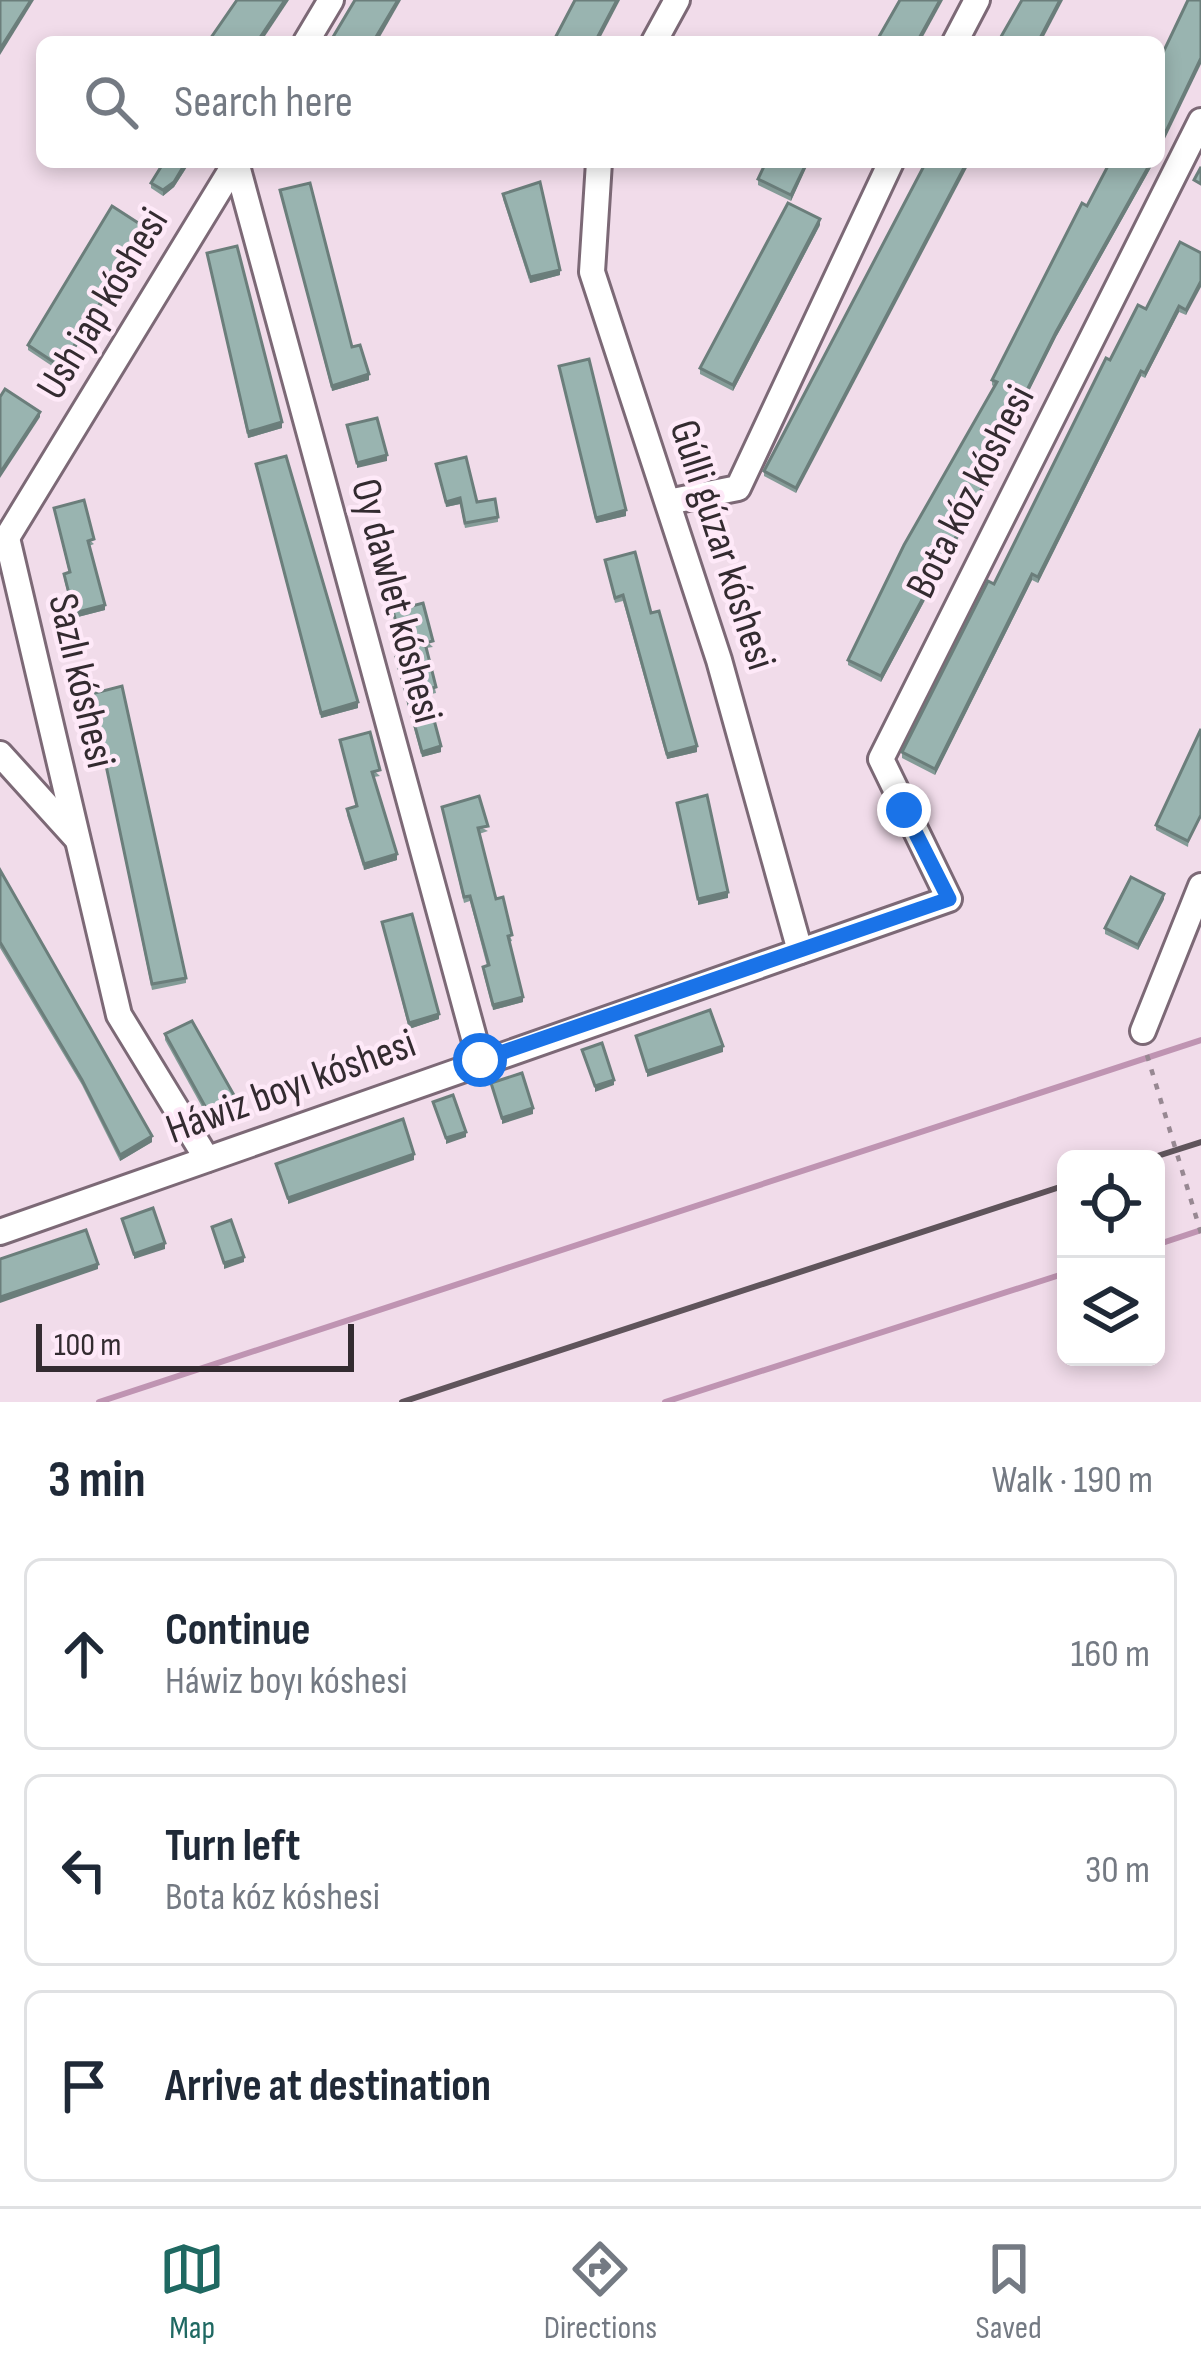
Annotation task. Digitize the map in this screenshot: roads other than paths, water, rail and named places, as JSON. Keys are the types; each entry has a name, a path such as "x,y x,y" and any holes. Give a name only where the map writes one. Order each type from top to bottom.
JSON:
{"street":[{"path":"310,36 331,0"},
{"path":"657,36 676,0"},
{"path":"958,36 977,0"},
{"name":"Bota kóz kóshesi","path":"949,899 881,759 1201,121"},
{"name":"Ush jap kóshesi","path":"3,544 232,168"},
{"name":"Oy dawlet kóshesi","path":"238,168 480,1060"},
{"name":"Gúlli gúzar kóshesi","path":"598,168 592,272 719,660 800,951"},
{"path":"668,502 738,488 888,168"},
{"name":"Sazlı kóshesi","path":"3,544 119,1015 207,1159"},
{"name":"Sazlı kóshesi","path":"0,754 79,841"},
{"path":"1143,1031 1201,886"},
{"name":"Háwiz boyı kóshesi","path":"0,1232 949,899"}],"waterway":[{"path":"99,1402 1201,1040"},
{"path":"1165,1242 1201,1230"},
{"path":"665,1402 1057,1276"}],"railway":[{"path":"1165,1154 1201,1142"},
{"path":"402,1402 1057,1188"}]}
